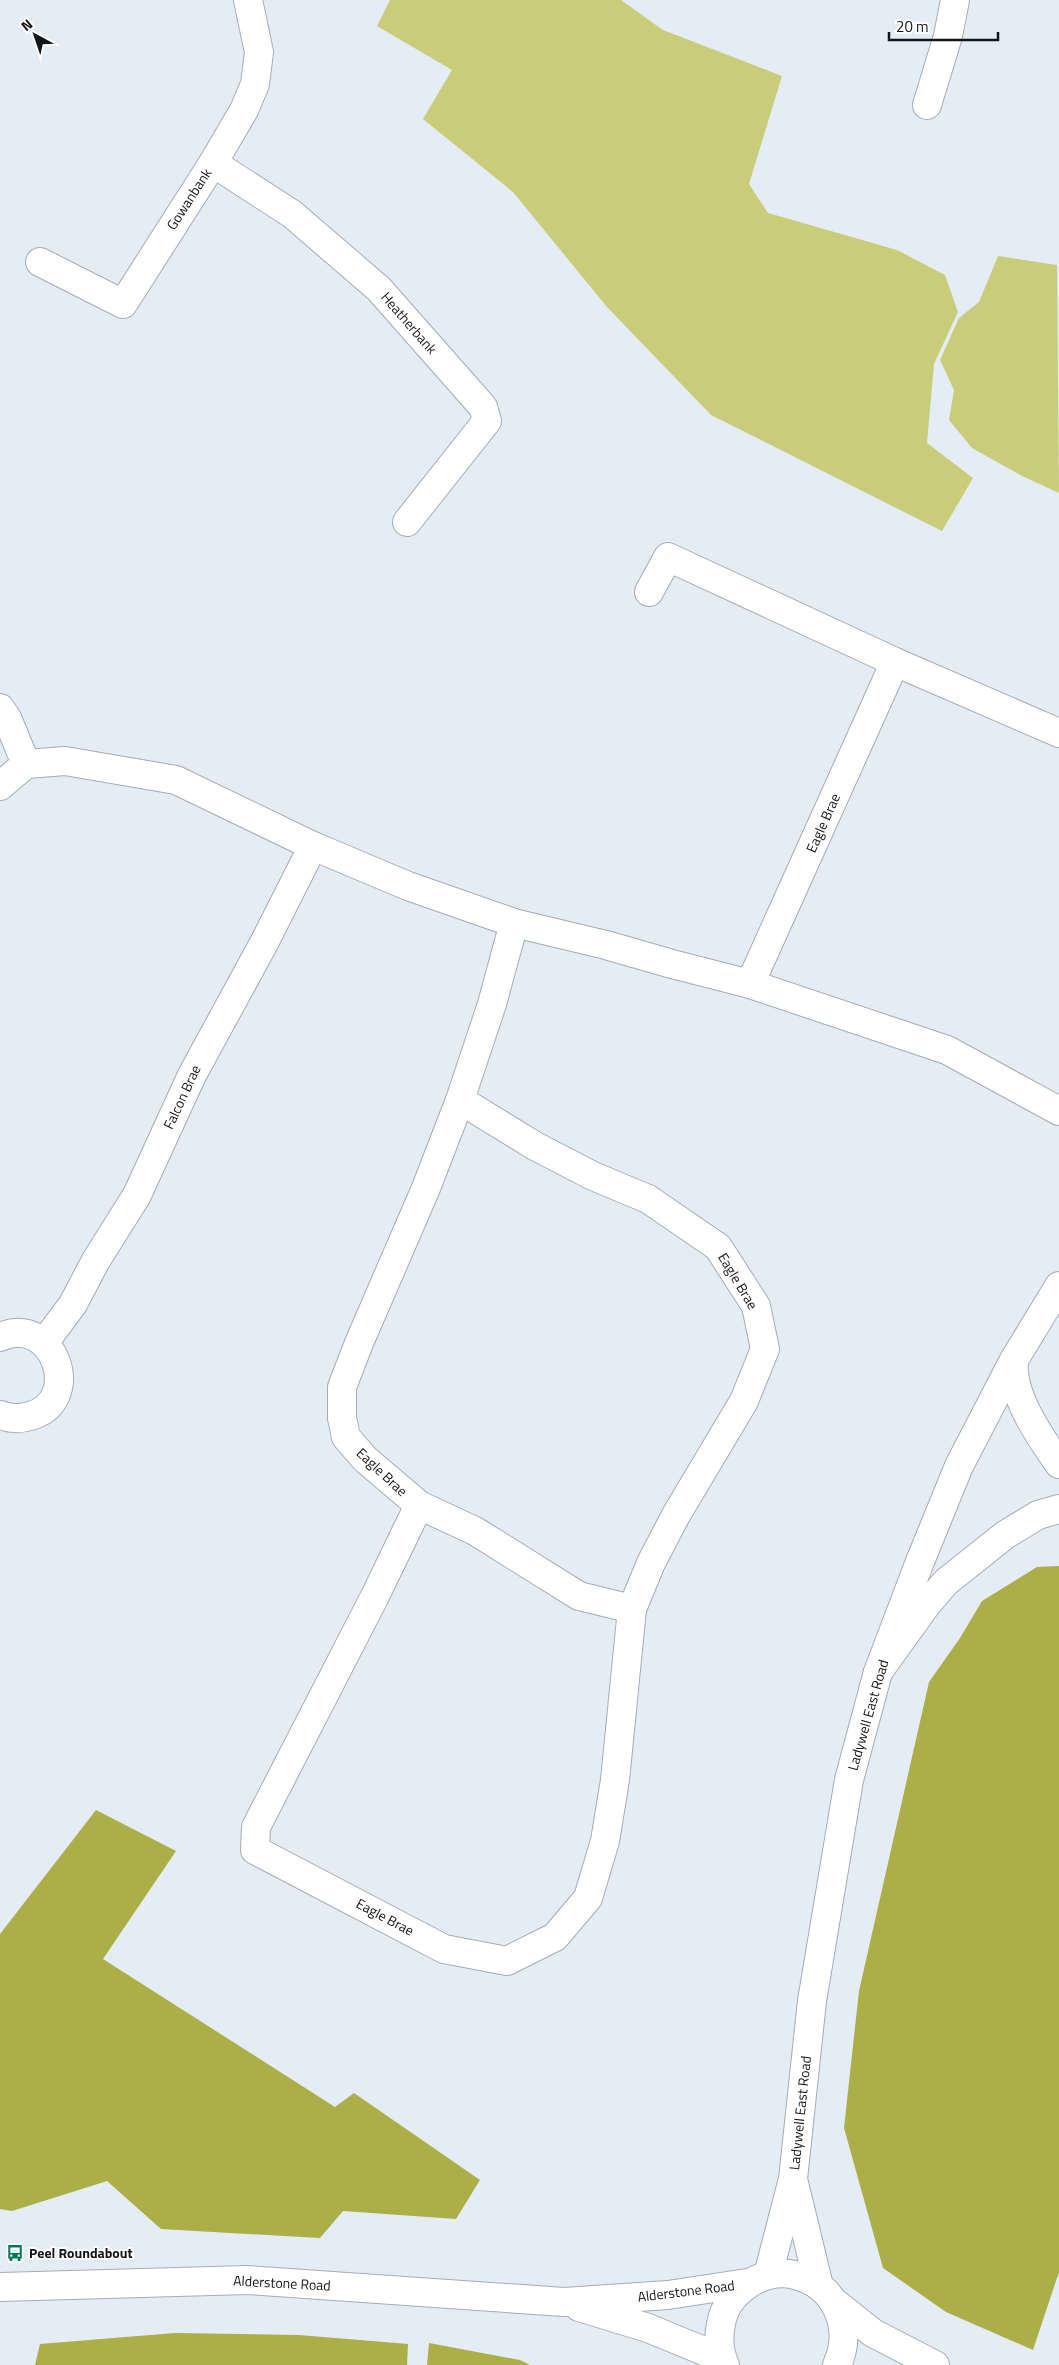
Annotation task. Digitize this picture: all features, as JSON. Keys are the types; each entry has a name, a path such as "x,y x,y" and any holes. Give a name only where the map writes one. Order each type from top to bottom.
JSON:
{"street":[{"name":"Gowanbank","path":"40,262 123,304 213,163 244,110 255,84 259,52 248,0"},
{"path":"927,105 948,36 955,0"},
{"name":"Heatherbank","path":"213,163 292,214 379,289 482,407 487,421 408,522"},
{"path":"648,592 668,557 895,662 1059,732"},
{"name":"Eagle Brae","path":"750,984 895,662"},
{"path":"0,708 7,718 26,764"},
{"path":"0,786 26,764 66,761 176,780 313,846 408,886 514,923 606,945 750,984 947,1050 1059,1111"},
{"name":"Falcon Brae","path":"44,1343 73,1304 95,1262 137,1195 192,1075 264,944 313,846"},
{"name":"Eagle Brae","path":"514,923 492,1004 460,1100 426,1188 342,1387 342,1418 346,1437 365,1460 419,1505 475,1531 579,1596 632,1609"},
{"name":"Eagle Brae","path":"419,1505 375,1596 256,1827 255,1850 444,1949 507,1961 555,1937 588,1898 605,1841 615,1780 632,1609 651,1563 671,1523 744,1401 765,1349 756,1306 718,1247 648,1199 593,1176 535,1146 460,1100"},
{"name":"Ladywell East Road","path":"758,2279 793,2179 812,2001 849,1780 878,1672 959,1466 1014,1360 1059,1286"},
{"path":"0,1337 19,1334 33,1336 44,1343 54,1354 59,1367 59,1382 55,1395 47,1406 35,1414 21,1418 7,1418 0,1414"},
{"path":"1014,1360 1012,1374 1019,1393 1042,1440 1059,1464"},
{"path":"878,1672 922,1610 946,1582 1005,1535 1038,1515 1059,1509"},
{"name":"Ladywell East Road","path":"793,2179 826,2294"},
{"path":"723,2361 718,2337 722,2316 732,2298 758,2279 794,2275 826,2294 873,2333 935,2365"},
{"name":"Alderstone Road","path":"0,2287 248,2280 564,2302 668,2295 758,2279"},
{"path":"826,2294 844,2325 843,2351 837,2365"},
{"name":"Alderstone Road","path":"564,2302 648,2328 723,2361"}],"green space":[{"path":"390,0 621,0 663,30 782,76 749,184 768,213 897,250 945,275 958,312 934,364 927,443 973,478 942,531 711,415 607,307 513,192 423,119 452,70 377,26"},
{"path":"998,256 1057,265 1059,493 1022,476 972,448 949,420 954,390 940,360 959,318 979,302"}],"shaded area":[{"path":"1059,1566 1059,2272 1033,2350 946,2312 883,2268 844,2128 859,1991 929,1682 960,1638 982,1601 1037,1567"},
{"path":"96,1810 176,1851 103,1959 335,2107 354,2093 480,2180 456,2219 343,2211 320,2238 161,2229 107,2181 12,2211 0,2209 0,1934"},
{"path":"175,2333 299,2335 408,2344 407,2365 35,2365 40,2344"},
{"path":"429,2343 520,2360 530,2365 427,2365"}],"place":[{"name":"Peel Roundabout","path":"15,2253"}]}
